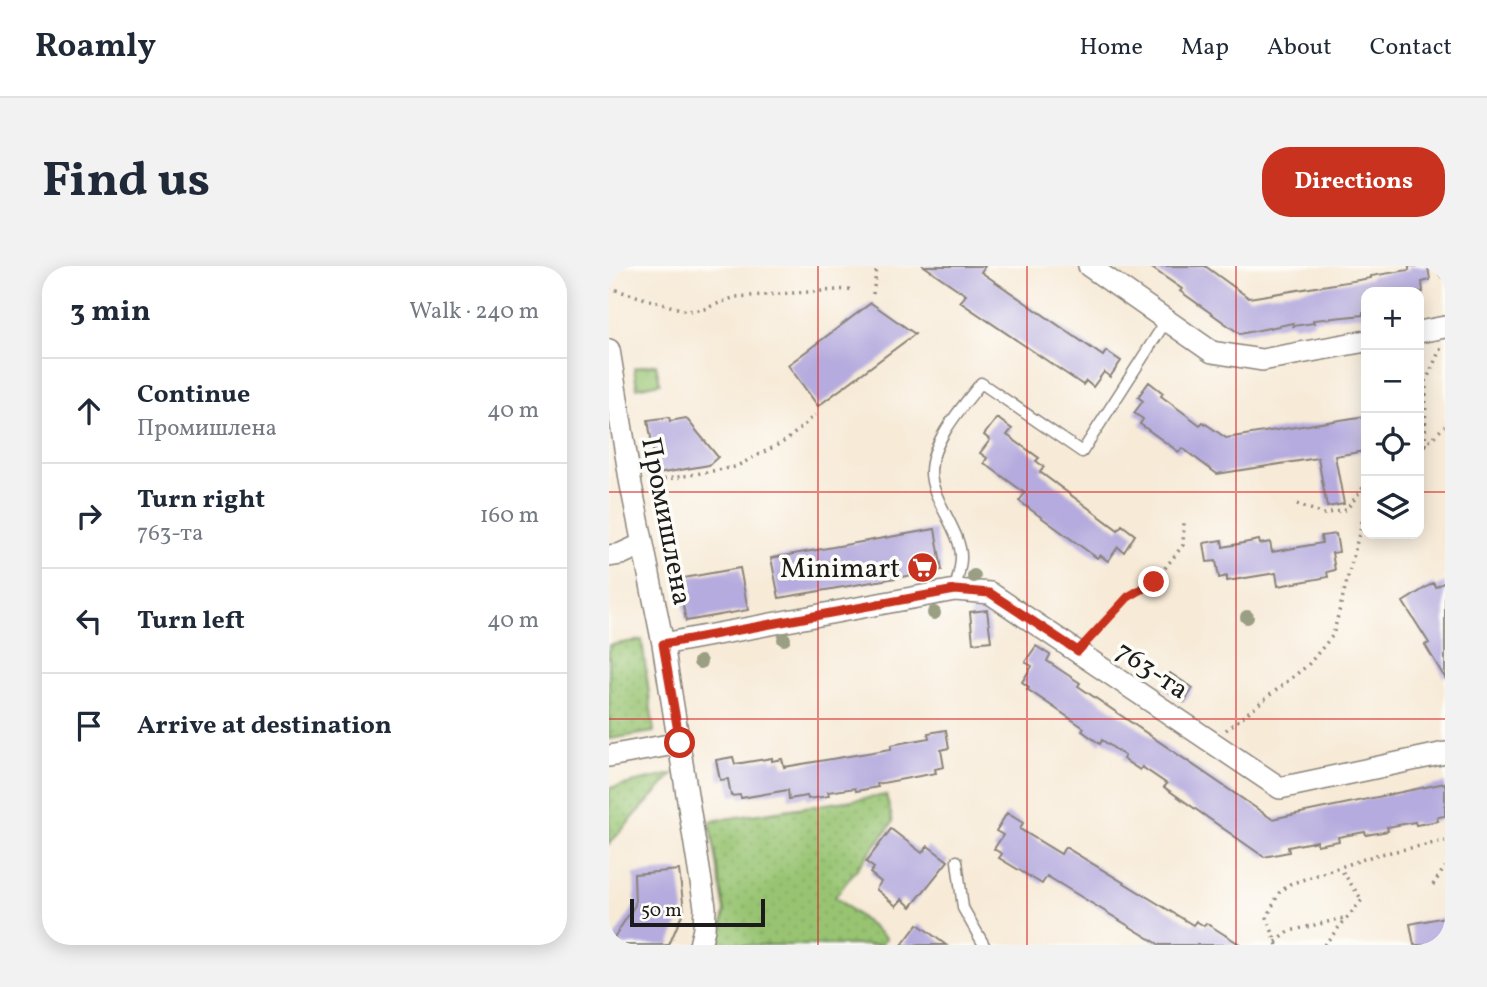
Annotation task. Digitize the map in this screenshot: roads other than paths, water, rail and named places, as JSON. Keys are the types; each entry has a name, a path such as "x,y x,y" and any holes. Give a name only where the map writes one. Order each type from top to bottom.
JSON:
{"street":[{"path":"1089,266 1212,352 1262,360 1361,342"},
{"path":"1424,331 1445,327"},
{"name":"Промишлена","path":"609,350 631,485 680,743 705,907 700,945"},
{"path":"609,556 621,554 643,544"},
{"name":"763-та","path":"663,644 955,590 990,593 1280,788 1445,753"},
{"path":"609,756 680,743"}],"lane":[{"path":"1444,266 1445,273"},
{"path":"955,590 962,556 936,494 931,471 941,435 981,383 1082,452 1166,320"},
{"path":"957,861 963,908 984,945"}],"place":[{"name":"Minimart","path":"923,567"}]}
